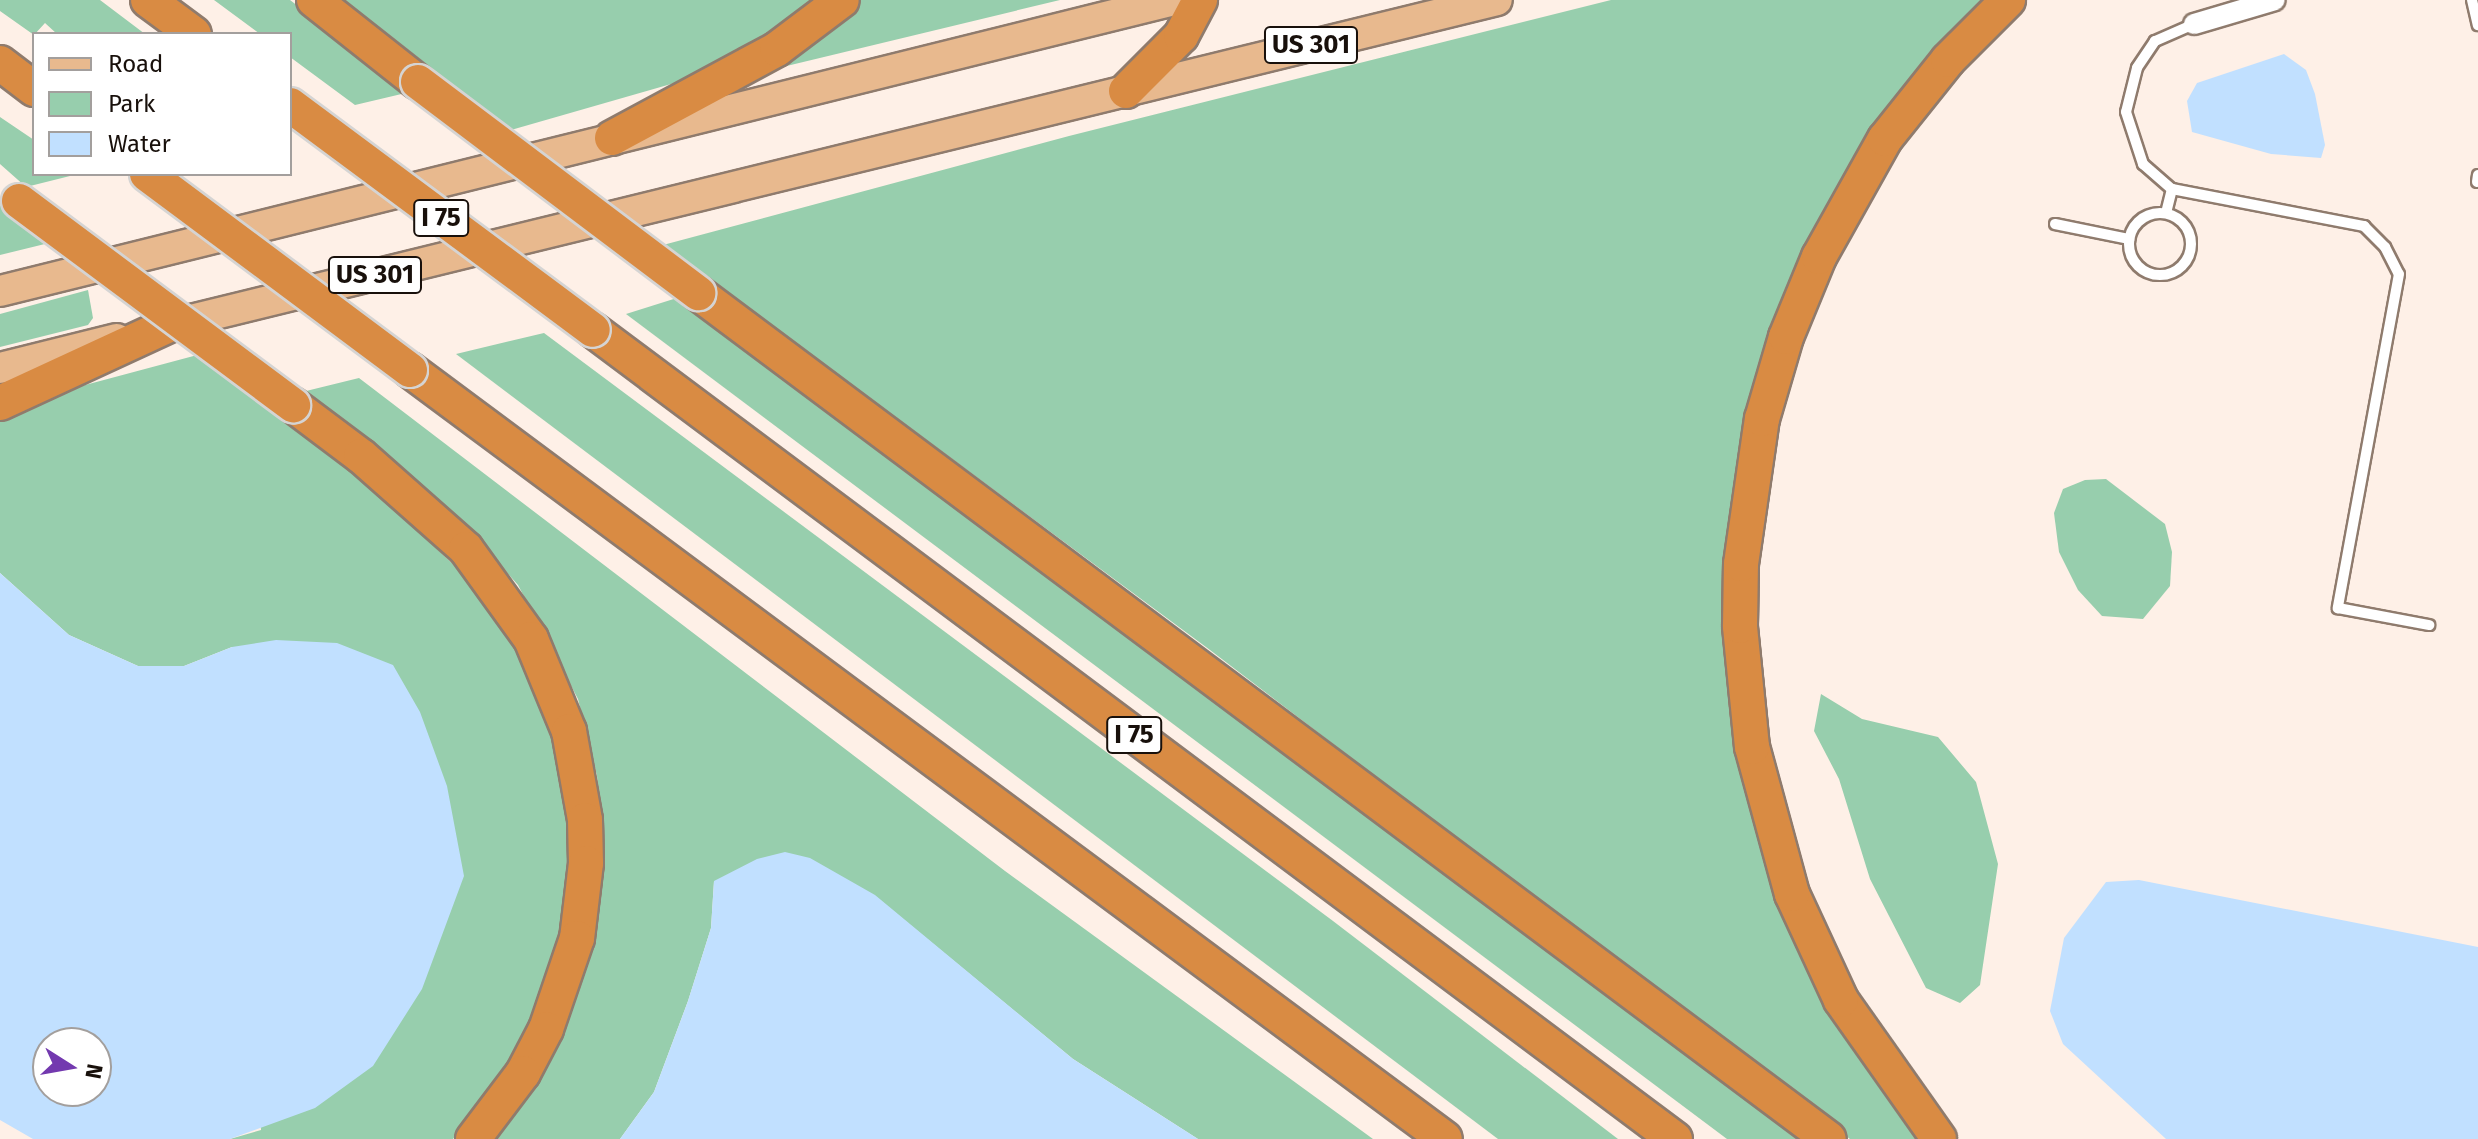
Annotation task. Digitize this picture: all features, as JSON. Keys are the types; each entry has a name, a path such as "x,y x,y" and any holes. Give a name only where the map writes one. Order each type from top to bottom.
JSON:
{"highway":[{"path":"148,0 191,32"},
{"path":"314,0 698,293 1829,1139"},
{"path":"612,138 777,49 842,0"},
{"path":"1126,91 1181,36 1200,0"},
{"path":"1939,1139 1841,1000 1788,882 1752,747 1740,626 1741,564 1762,419 1786,337 1819,257 1858,182 1912,102 2008,0"},
{"path":"0,63 32,87"},
{"name":"I 75","path":"292,106 1675,1139"},
{"path":"150,176 1445,1139"},
{"path":"10,193 293,405 425,509 485,571 531,639 569,731 585,835 577,938 546,1029 523,1073 473,1139"},
{"path":"0,403 169,325"}],"main road":[{"path":"0,291 1174,0"},
{"name":"US 301","path":"0,368 1497,0"}],"street":[{"path":"2194,24 2275,0"}],"lane":[{"path":"2472,0 2478,25"},
{"path":"2194,24 2155,41 2137,68 2126,112 2143,164 2172,189 2364,226 2385,247 2399,274 2338,608 2429,625"},
{"path":"2166,213 2172,189"},
{"path":"2166,213 2189,231 2191,251 2181,267 2164,275 2145,272 2132,258 2129,239 2142,218 2166,213"},
{"path":"2055,224 2129,239"}],"green space":[{"path":"0,0 100,0 142,32 55,32 45,23 32,34 0,11"},
{"path":"214,0 290,0 410,92 355,105 292,58 292,32 257,32"},
{"path":"344,0 824,0 685,80 511,130"},
{"path":"858,0 1060,0 770,70"},
{"path":"1611,0 1994,0 1930,67 1752,416 1755,800 1927,1139 1850,1139 1210,650 663,245 1069,136"},
{"path":"0,117 32,139 32,176 70,176 26,187 0,164"},
{"path":"0,205 53,242 0,255"},
{"path":"88,290 93,318 88,325 0,347 0,314"},
{"path":"680,297 1816,1139 1727,1139 626,314"},
{"path":"544,333 1333,921 1618,1139 1498,1139 456,354"},
{"path":"201,354 389,503 458,569 518,650 554,739 569,832 562,935 517,1054 453,1139 230,1139 261,1130 232,647 184,666 138,666 69,635 0,573 0,416 59,392"},
{"path":"359,378 1005,871 1373,1139 1198,1139 1073,1059 875,896 714,881 711,928 688,1001 654,1092 620,1139 495,1139 541,1074 579,990 590,946 601,823 597,776 578,699 518,585 454,513 302,392"},
{"path":"2106,479 2165,524 2172,552 2170,586 2143,619 2102,616 2078,590 2059,552 2054,513 2063,489 2085,480"},
{"path":"1821,694 1862,719 1938,737 1976,782 1998,864 1980,985 1960,1003 1926,988 1870,879 1839,779 1814,731"}],"water":[{"path":"2284,54 2306,70 2315,94 2325,145 2321,158 2271,154 2192,132 2187,101 2197,83"},
{"path":"0,573 69,635 138,666 184,666 232,647 276,640 337,643 393,665 420,712 447,786 464,876 422,989 373,1066 315,1108 230,1139 33,1139 0,1120"},
{"path":"785,852 810,858 875,895 1073,1059 1198,1139 620,1139 654,1092 688,1001 711,928 714,881 757,859"},
{"path":"2139,880 2478,947 2478,1139 2166,1139 2063,1044 2050,1011 2064,938 2106,882"}]}
